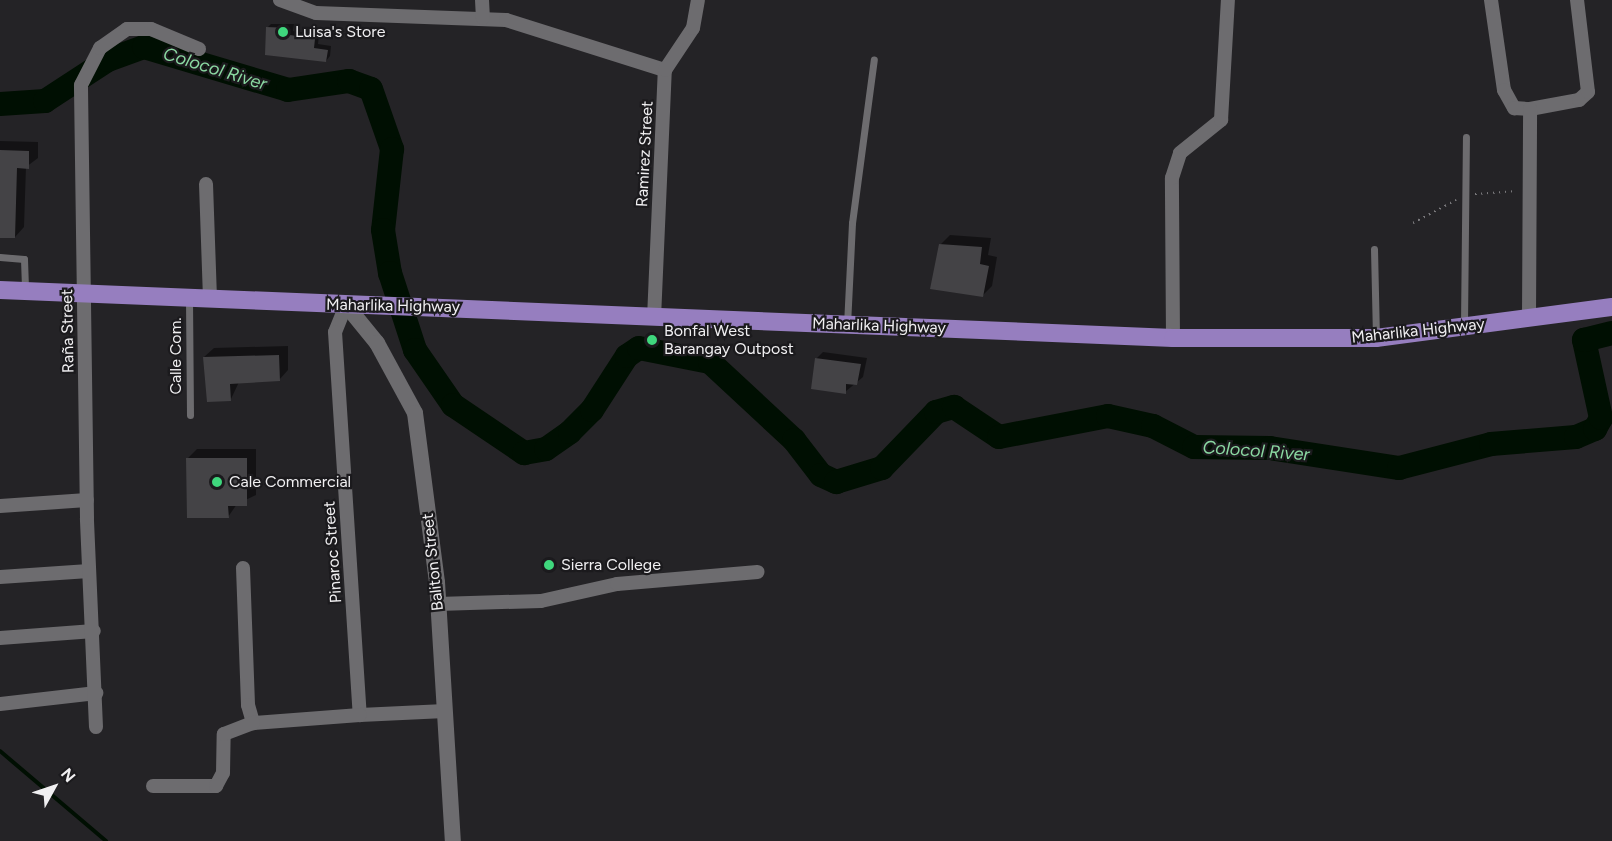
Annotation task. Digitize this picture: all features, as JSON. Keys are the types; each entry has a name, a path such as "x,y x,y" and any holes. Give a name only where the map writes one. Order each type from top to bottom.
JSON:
{"main road":[{"name":"Maharlika Highway","path":"0,290 1173,338 1376,338 1612,307"}],"street":[{"path":"280,0 316,13 483,18 548,30 665,70 693,28 698,0"},
{"path":"482,0 483,18"},
{"path":"1173,338 1172,178 1180,153 1221,120 1228,0"},
{"path":"1491,0 1504,90 1514,108 1530,109 1580,100 1588,92 1577,0"},
{"name":"Raña Street","path":"96,727 94,631 87,500 81,85 90,62 111,38 127,29 151,29 199,49"},
{"name":"Ramirez Street","path":"654,318 665,70"},
{"path":"1529,318 1530,109"},
{"path":"206,184 210,299"},
{"name":"Baliton Street","path":"346,305 377,343 415,413 438,604 453,841"},
{"name":"Pinaroc Street","path":"346,305 335,332 360,715"},
{"path":"0,506 87,500"},
{"path":"243,568 248,705 253,723"},
{"path":"0,577 89,571"},
{"path":"438,604 541,601 617,584 757,572"},
{"path":"0,638 94,631"},
{"path":"0,704 96,693"},
{"path":"153,786 216,786 223,773 224,734 253,723 444,711"}],"lane":[{"path":"847,325 852,223 874,59"},
{"path":"1464,327 1466,137"},
{"path":"1374,249 1376,338"},
{"path":"0,257 24,259 25,290"},
{"name":"Calle Com.","path":"189,297 190,414"}],"building":[{"path":"266,27 290,28 290,35 315,39 314,48 328,50 326,62 265,55"},
{"path":"0,150 29,151 29,169 17,168 15,238 0,238"},
{"path":"939,244 982,247 980,264 989,266 983,297 930,289"},
{"path":"279,355 280,381 230,384 231,401 207,402 203,357"},
{"path":"815,358 861,364 857,385 846,384 846,394 811,389"},
{"name":"Cale Commercial","path":"186,458 247,458 247,506 228,506 229,518 187,518"}],"waterway":[{"name":"Colocol River","path":"0,104 45,101 108,60 144,47 288,90 349,81 371,89 392,149 383,230 390,273 415,350 453,405 524,453 546,449 570,432 592,410 627,356 639,348 710,362 794,440 821,475 836,482 882,468 936,412 954,407 999,437 1108,416 1153,426 1194,447 1270,448 1399,468 1491,444 1576,437 1595,429 1601,418 1584,340 1612,333"},
{"path":"0,751 106,841"}],"place":[{"name":"Luisa's Store","path":"283,32"},
{"name":"Bonfal West Barangay Outpost","path":"652,340"},
{"name":"Cale Commercial","path":"217,482"},
{"name":"Sierra College","path":"549,565"}]}
